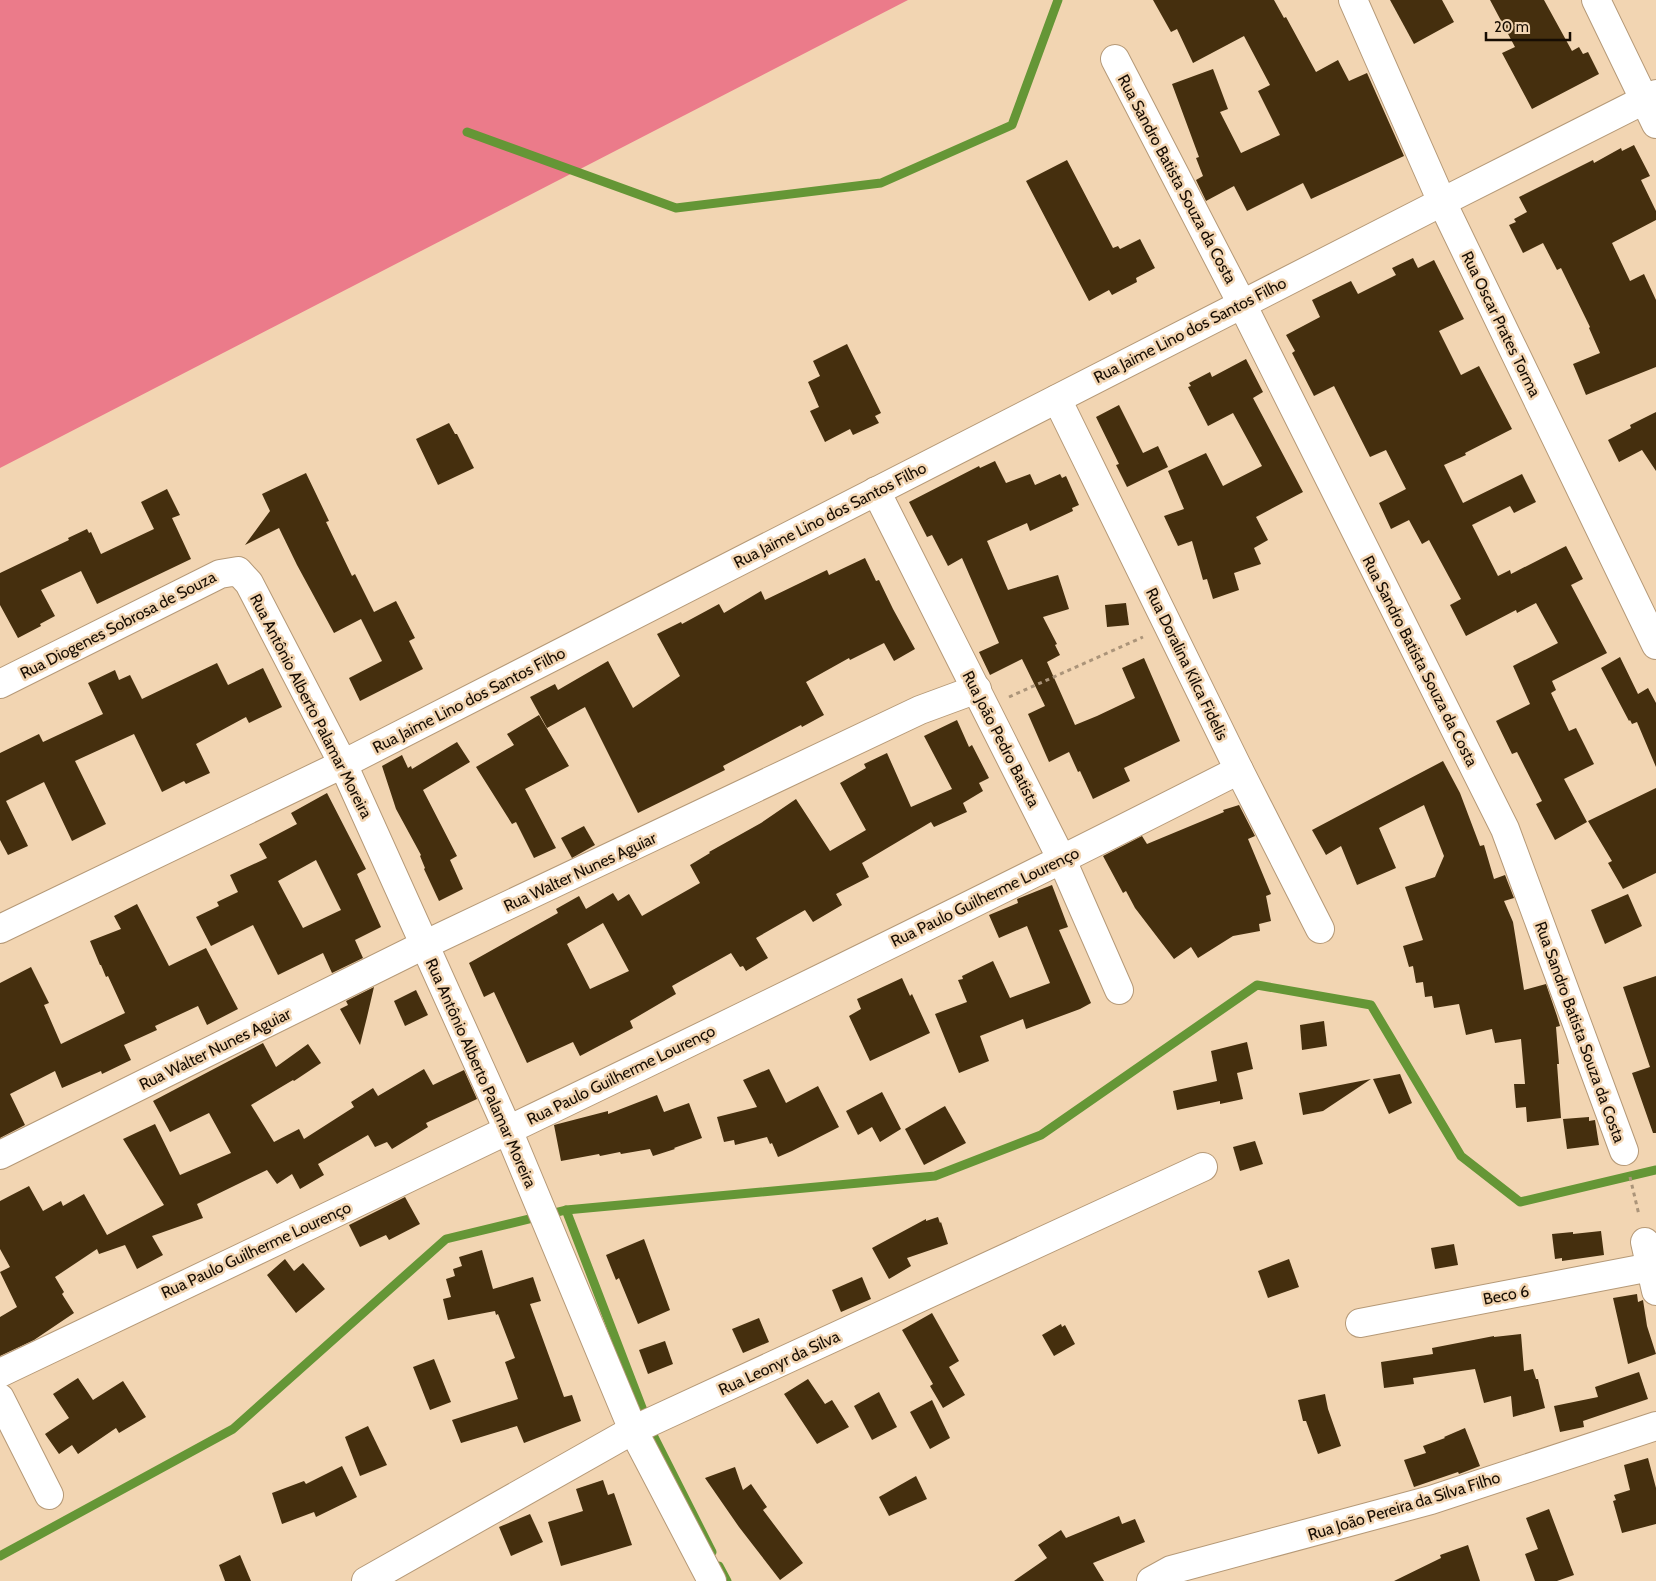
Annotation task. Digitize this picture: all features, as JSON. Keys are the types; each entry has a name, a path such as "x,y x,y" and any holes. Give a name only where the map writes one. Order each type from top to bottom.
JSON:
{"street":[{"name":"Rua Oscar Prates Torma","path":"1353,0 1442,202 1656,645"},
{"path":"1596,0 1650,97 1656,124"},
{"name":"Rua Sandro Batista Souza da Costa","path":"1115,59 1242,304 1505,829 1624,1152"},
{"name":"Rua Jaime Lino dos Santos Filho","path":"0,928 343,764 1650,97"},
{"name":"Rua Doralina Kilca Fidelis","path":"1057,399 1239,770 1320,929"},
{"name":"Rua João Pedro Batista","path":"876,491 1062,860 1119,990"},
{"name":"Rua Antônio Alberto Palamar Moreira","path":"238,571 249,583 343,764 508,1130 633,1430 712,1581"},
{"name":"Rua Diogenes Sobrosa de Souza","path":"0,684 220,574 238,571"},
{"name":"Rua Walter Nunes Aguiar","path":"0,1155 424,945 920,710 976,689"},
{"name":"Rua Paulo Guilherme Lourenço","path":"0,1373 508,1130 1062,860 1239,770"},
{"name":"Rua Leonyr da Silva","path":"366,1581 633,1430 1203,1167"},
{"name":"Beco 6","path":"1360,1322 1651,1267"},
{"path":"0,1398 49,1495"},
{"name":"Rua João Pereira da Silva Filho","path":"1151,1581 1171,1570 1432,1500 1656,1426"}],"path":[{"path":"976,689 1009,697 1168,625"},
{"name":"Rua Sandro Batista Souza da Costa","path":"1624,1152 1651,1267"}],"shaded area":[{"path":"0,0 908,0 0,468"}],"building":[{"path":"1153,0 1274,0 1284,18 1286,17 1316,72 1338,60 1349,81 1367,73 1404,156 1311,199 1303,183 1247,211 1234,186 1206,201 1196,180 1203,176 1196,158 1199,157 1172,84 1213,69 1228,109 1220,112 1241,153 1280,135 1258,91 1270,85 1244,36 1193,63 1177,29 1171,32"},
{"path":"1390,0 1442,0 1454,22 1414,44"},
{"path":"1490,0 1544,0 1572,51 1579,47 1583,54 1588,52 1599,74 1532,109 1502,53 1515,47"},
{"path":"1634,145 1650,176 1641,180 1656,211 1656,220 1612,243 1630,281 1644,274 1656,300 1656,367 1586,395 1573,364 1600,353 1590,327 1561,268 1557,270 1543,243 1523,253 1509,225 1516,222 1514,219 1527,212 1519,197 1593,160 1594,163 1621,148 1622,151"},
{"path":"1067,160 1113,248 1118,246 1120,249 1140,239 1155,268 1136,278 1137,282 1112,295 1109,290 1089,301 1026,181"},
{"path":"1413,258 1418,268 1434,260 1464,319 1439,331 1461,375 1479,366 1512,429 1444,465 1463,503 1522,474 1536,502 1514,513 1510,506 1472,525 1498,576 1510,570 1511,574 1566,546 1583,579 1571,585 1607,653 1552,681 1556,690 1551,693 1569,731 1576,728 1594,764 1564,779 1587,822 1555,840 1536,804 1542,801 1517,752 1512,754 1496,721 1530,704 1513,666 1558,643 1536,603 1517,613 1516,610 1466,636 1450,605 1461,599 1429,540 1422,544 1409,520 1391,529 1379,503 1406,489 1386,450 1370,457 1334,386 1314,396 1292,353 1295,351 1286,335 1320,317 1312,300 1351,281 1358,294 1396,275 1392,268"},
{"path":"847,344 881,413 875,416 879,423 853,435 850,429 825,442 810,411 819,407 808,382 820,376 813,361"},
{"path":"1246,359 1263,392 1253,398 1303,492 1256,517 1268,540 1254,548 1261,564 1234,573 1239,590 1213,599 1207,579 1203,580 1192,541 1178,546 1164,516 1184,509 1168,471 1206,453 1223,486 1262,466 1233,413 1208,426 1188,387 1191,386 1189,383 1210,372 1212,377"},
{"path":"1119,405 1143,453 1158,446 1168,467 1127,487 1116,465 1119,464 1096,417"},
{"path":"1656,412 1656,471 1642,450 1619,462 1608,440 1631,428 1630,425"},
{"path":"449,423 455,434 457,434 474,468 438,485 416,439"},
{"path":"995,461 1006,483 1030,474 1035,485 1060,474 1062,478 1066,476 1079,505 1072,508 1073,511 1030,531 1027,523 987,541 1008,590 1058,575 1069,609 1043,617 1057,644 1055,645 1060,655 1047,662 1075,725 1135,698 1122,668 1144,658 1180,741 1124,768 1130,781 1093,799 1069,752 1049,762 1028,714 1045,706 1022,659 990,675 979,652 999,643 962,558 948,566 932,535 927,537 909,502 979,466 980,468"},
{"path":"306,473 329,521 326,522 352,576 355,574 374,612 396,601 415,638 409,641 423,669 360,701 349,678 382,661 361,619 334,633 279,528 245,545 270,511 262,494"},
{"path":"167,489 180,515 172,518 191,559 97,604 81,571 41,590 55,616 18,638 0,605 0,573 69,540 68,538 87,529 89,533 91,532 101,554 154,529 141,502"},
{"path":"865,558 876,581 879,580 915,649 894,661 884,643 850,660 849,658 806,682 824,715 723,766 725,770 638,813 585,707 547,728 530,697 555,684 558,690 608,661 633,708 680,676 657,634 681,622 682,624 719,604 724,613 761,591 765,600 827,570 829,575"},
{"path":"1126,603 1129,625 1107,627 1105,605"},
{"path":"1620,657 1638,694 1648,688 1656,703 1656,767 1637,722 1632,724 1629,721 1601,668"},
{"path":"217,663 228,685 263,668 282,707 249,723 246,717 196,744 210,773 186,784 184,781 162,792 134,734 75,761 106,824 72,841 44,782 6,801 28,846 8,855 0,840 0,753 39,734 43,742 103,714 88,683 115,670 119,680 130,675 142,699"},
{"path":"539,715 569,766 525,789 556,848 534,858 516,822 512,824 476,767 514,745 507,734"},
{"path":"957,720 969,747 972,745 989,778 979,783 983,791 963,803 967,812 934,827 931,822 862,863 869,877 836,894 842,905 813,922 805,910 756,938 768,958 746,971 743,966 740,967 731,953 672,986 676,994 630,1021 633,1028 580,1056 573,1042 527,1063 494,992 484,997 469,963 558,913 556,909 579,896 586,909 613,893 618,901 629,894 642,916 700,883 690,865 709,852 761,823 796,799 830,851 866,830 840,783 866,768 864,764 887,753 911,807 952,789 924,736","holes":["603,923 629,971 590,989 567,944"]},
{"path":"457,742 470,762 423,790 457,856 450,860 463,889 439,901 424,869 421,855 396,809 382,766 402,755 408,768 411,766 412,769"},
{"path":"1443,761 1460,793 1480,846 1484,845 1494,879 1505,875 1514,898 1504,901 1513,922 1524,990 1546,984 1557,1016 1560,1026 1556,1027 1561,1118 1527,1122 1526,1107 1516,1108 1514,1084 1525,1084 1521,1039 1495,1043 1492,1029 1466,1035 1459,1004 1434,1008 1432,996 1425,997 1423,982 1416,983 1413,966 1409,967 1403,946 1423,940 1405,887 1435,877 1444,856 1424,805 1379,828 1396,868 1357,885 1341,846 1326,855 1312,830"},
{"path":"1656,788 1656,873 1623,889 1608,863 1612,861 1588,821"},
{"path":"327,793 366,869 357,874 381,927 355,940 363,958 332,973 323,953 278,975 253,925 211,946 196,917 219,906 217,902 238,892 230,875 267,858 259,844 297,824 291,813","holes":["316,860 341,910 303,928 278,881"]},
{"path":"1239,805 1255,836 1248,839 1271,894 1266,896 1271,921 1259,924 1260,931 1233,936 1198,958 1191,947 1174,959 1135,908 1126,891 1123,893 1103,856 1142,836 1147,844 1224,812 1223,810"},
{"path":"584,826 595,845 572,858 561,838"},
{"path":"1052,885 1068,927 1059,930 1091,1003 1026,1029 1023,1019 980,1036 989,1061 959,1073 935,1014 967,1002 958,980 963,979 962,976 993,961 1010,998 1050,983 1027,926 999,938 989,915 1018,903 1017,899"},
{"path":"1628,894 1642,926 1605,944 1591,910"},
{"path":"137,904 169,966 206,948 238,1009 207,1025 198,1006 155,1026 157,1030 124,1045 131,1060 102,1074 101,1071 62,1088 55,1071 10,1094 25,1125 0,1138 0,983 31,967 49,1003 44,1005 61,1044 125,1013 90,941 121,929 114,916"},
{"path":"1656,976 1656,1133 1653,1133 1632,1073 1650,1067 1623,987"},
{"path":"902,978 910,996 912,994 930,1033 870,1061 849,1016 861,1009 857,999"},
{"path":"374,987 360,1045 340,1009 348,1005 346,1001"},
{"path":"416,990 428,1015 405,1026 394,1001"},
{"path":"1324,1021 1327,1046 1302,1050 1300,1025"},
{"path":"1247,1042 1253,1069 1237,1073 1243,1099 1220,1104 1220,1101 1177,1110 1173,1091 1217,1081 1211,1051"},
{"path":"263,1043 276,1067 308,1044 321,1063 294,1081 251,1105 274,1142 299,1129 304,1139 354,1107 351,1102 373,1088 378,1096 424,1069 433,1085 464,1070 477,1099 426,1123 428,1127 392,1149 387,1142 375,1147 368,1135 318,1164 324,1175 300,1189 292,1174 277,1184 267,1170 197,1204 203,1218 152,1236 163,1255 137,1269 125,1245 99,1254 97,1249 55,1277 64,1292 62,1294 74,1313 34,1340 0,1356 0,1317 17,1307 0,1272 10,1267 0,1249 0,1201 29,1186 43,1211 61,1201 63,1206 84,1194 107,1235 164,1205 123,1139 155,1124 180,1175 231,1153 209,1113 170,1132 153,1101"},
{"path":"769,1069 786,1103 818,1086 839,1127 778,1157 767,1137 735,1145 734,1140 724,1142 717,1117 757,1107 743,1080"},
{"path":"1400,1074 1412,1103 1389,1114 1373,1079"},
{"path":"1371,1079 1323,1111 1303,1115 1299,1093"},
{"path":"882,1092 901,1129 880,1142 872,1127 858,1135 846,1111"},
{"path":"657,1095 664,1112 689,1103 702,1138 653,1156 650,1149 621,1154 620,1152 600,1156 599,1154 561,1161 554,1125 608,1111 608,1114"},
{"path":"945,1106 966,1143 924,1165 905,1129"},
{"path":"1589,1117 1589,1121 1595,1120 1599,1145 1567,1149 1563,1119"},
{"path":"1255,1141 1263,1164 1240,1171 1233,1147"},
{"path":"405,1197 420,1224 389,1240 386,1235 360,1247 349,1225"},
{"path":"938,1217 948,1244 907,1258 911,1266 889,1279 872,1248 926,1219 926,1221"},
{"path":"1601,1231 1604,1255 1562,1261 1562,1258 1555,1259 1552,1234"},
{"path":"644,1239 670,1310 638,1324 619,1278 616,1280 606,1255"},
{"path":"1454,1244 1458,1265 1435,1269 1431,1248"},
{"path":"482,1250 493,1289 533,1277 541,1301 530,1304 564,1397 572,1395 581,1421 524,1443 517,1426 461,1443 452,1420 518,1399 505,1362 515,1358 498,1314 496,1315 495,1311 448,1320 443,1299 451,1297 446,1279 455,1276 453,1269 462,1266 459,1257"},
{"path":"285,1259 294,1271 303,1263 325,1289 296,1313 267,1275"},
{"path":"1289,1259 1299,1287 1268,1298 1258,1271"},
{"path":"862,1277 871,1299 841,1312 832,1290"},
{"path":"1637,1294 1638,1302 1643,1300 1647,1326 1656,1354 1628,1364 1613,1298"},
{"path":"932,1313 959,1361 949,1367 965,1395 943,1408 930,1386 933,1384 902,1330"},
{"path":"759,1318 769,1342 743,1353 732,1329"},
{"path":"1061,1324 1062,1327 1065,1325 1075,1344 1054,1356 1042,1335"},
{"path":"1521,1334 1524,1371 1533,1369 1536,1379 1538,1379 1545,1408 1513,1417 1511,1396 1484,1403 1475,1369 1413,1378 1414,1384 1384,1388 1381,1362 1433,1354 1432,1348 1494,1336"},
{"path":"665,1341 673,1364 648,1374 639,1350"},
{"path":"434,1359 451,1402 430,1410 413,1367"},
{"path":"1639,1372 1648,1399 1583,1421 1584,1427 1560,1432 1554,1406 1598,1397 1595,1387"},
{"path":"78,1378 93,1400 123,1381 146,1417 119,1433 116,1428 78,1454 72,1445 59,1454 45,1434 69,1418 53,1394"},
{"path":"808,1379 825,1404 832,1400 849,1427 817,1444 784,1394"},
{"path":"879,1392 897,1427 872,1440 854,1406"},
{"path":"1325,1394 1328,1409 1341,1446 1318,1454 1306,1421 1303,1421 1298,1400"},
{"path":"932,1400 950,1438 930,1449 910,1412"},
{"path":"368,1426 387,1465 360,1476 345,1437"},
{"path":"1465,1428 1480,1466 1414,1487 1404,1460 1426,1453 1423,1446"},
{"path":"1648,1458 1656,1488 1656,1524 1622,1533 1613,1501 1616,1500 1614,1495 1630,1490 1624,1465"},
{"path":"342,1466 357,1497 316,1517 314,1512 282,1524 272,1493 304,1481 306,1484"},
{"path":"735,1467 743,1490 751,1484 767,1507 763,1510 803,1563 780,1580 739,1527 705,1478"},
{"path":"916,1476 927,1499 889,1516 879,1497"},
{"path":"603,1480 608,1495 614,1493 632,1545 561,1566 548,1522 583,1511 576,1489"},
{"path":"1549,1509 1574,1575 1557,1581 1535,1581 1525,1554 1538,1549 1526,1518"},
{"path":"530,1514 543,1542 511,1556 499,1527"},
{"path":"1119,1516 1122,1524 1135,1519 1145,1542 1093,1563 1104,1581 1014,1581 1047,1558 1038,1545 1061,1530 1066,1538"},
{"path":"1468,1545 1480,1581 1394,1581 1441,1558 1440,1555"},
{"path":"240,1555 251,1581 225,1581 219,1565"}],"waterway":[{"path":"467,132 676,208 881,183 1012,125 1058,0"},
{"path":"0,1556 233,1429 446,1239 566,1210 935,1176 1041,1135 1257,985 1371,1005 1461,1156 1520,1202 1656,1170"},
{"path":"566,1210 651,1431 712,1552"},
{"path":"719,1566 727,1581"}]}
